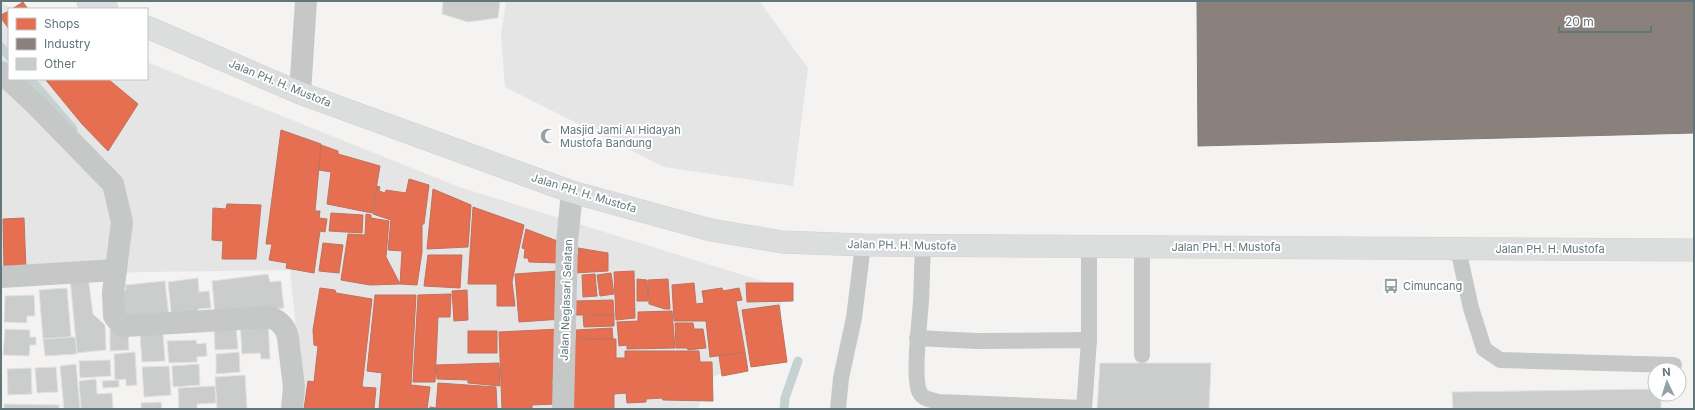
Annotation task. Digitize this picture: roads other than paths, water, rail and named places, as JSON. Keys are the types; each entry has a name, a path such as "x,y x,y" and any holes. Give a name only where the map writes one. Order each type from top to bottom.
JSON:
{"highway":[{"path":"88,1 105,8"},
{"name":"Jalan PH. H. Mustofa","path":"148,27 300,93 572,192 711,230 782,242 923,246 1694,250"}],"street":[{"path":"300,93 306,1"},
{"path":"9,80 113,184 122,222 113,293 114,316 121,325 270,317 279,320 287,330 294,387 292,409"},
{"name":"Jalan Neglasari Selatan","path":"563,409 567,242 572,192"},
{"path":"1,277 116,270"}],"lane":[{"path":"838,409 841,378 854,318 863,245"},
{"path":"923,246 921,303 917,338 917,384 919,392 924,397 938,402 1084,409 1089,340 1089,246"},
{"path":"1142,247 1142,355"},
{"path":"1458,248 1470,308 1484,349 1500,360 1647,364"},
{"path":"917,338 976,341 1089,340"}],"waterway":[{"path":"1,47 8,55"},
{"path":"31,80 73,129"},
{"path":"784,409 785,398 798,361"}],"place":[{"name":"Masjid Jami Al Hidayah Mustofa Bandung","path":"548,136"},
{"name":"Cimuncang","path":"1391,286"}]}
